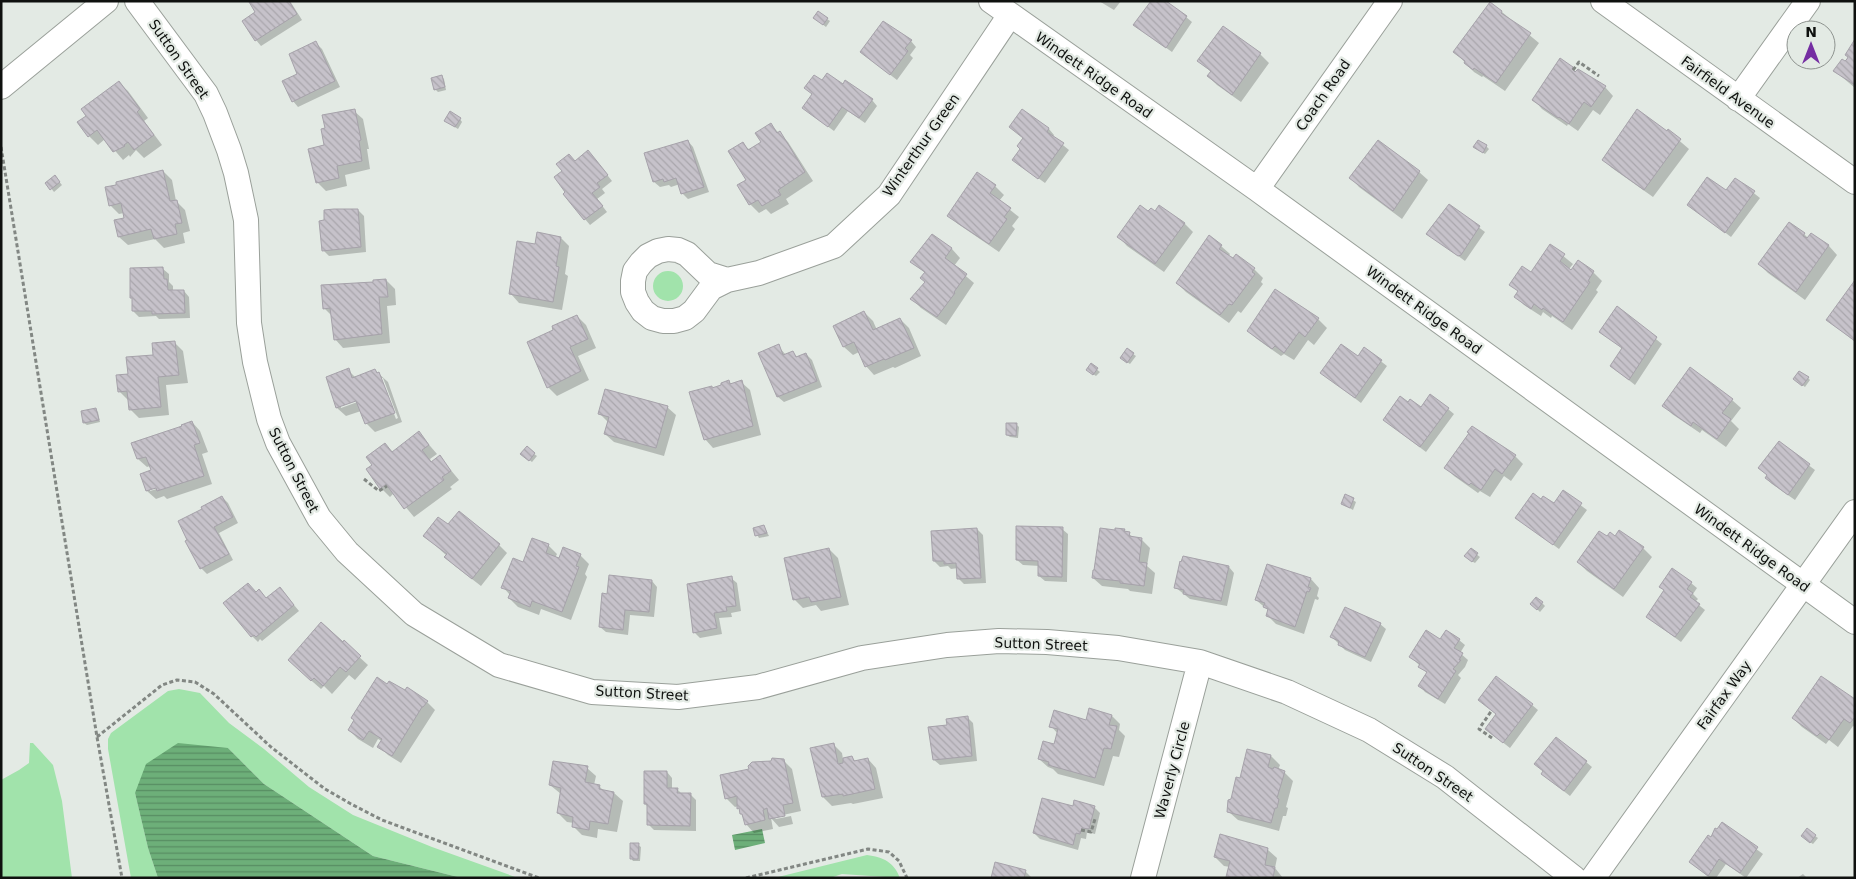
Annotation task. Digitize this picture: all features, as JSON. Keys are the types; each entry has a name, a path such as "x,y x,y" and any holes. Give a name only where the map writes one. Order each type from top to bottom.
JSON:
{"street":[{"path":"1,87 106,1"},
{"name":"Sutton Street","path":"137,1 206,94 229,150 246,220 249,323 255,362 269,419 278,443 319,518 347,552 414,614 499,665 592,692 678,697 758,687 862,658 946,645 999,641 1047,642 1118,648 1200,662 1287,692 1369,730 1445,777 1574,878"},
{"name":"Windett Ridge Road","path":"991,1 1257,188 1855,622"},
{"name":"Coach Road","path":"1257,188 1390,1"},
{"name":"Fairfield Avenue","path":"1603,1 1855,182"},
{"path":"1738,99 1808,1"},
{"name":"Winterthur Green","path":"727,280 759,273 834,246 889,195 1010,15"},
{"name":"Fairfax Way","path":"1593,878 1855,512"},
{"name":"Waverly Circle","path":"1143,878 1200,662"}],"path":[{"path":"1573,70 1579,62 1599,76"},
{"path":"1,147 97,737 122,878"},
{"path":"364,479 379,491 387,486"},
{"path":"97,737 162,685 178,680 195,682 214,694 271,747 325,789 350,804 382,820 539,878"},
{"path":"1492,710 1479,728 1492,738"},
{"path":"1081,830 1091,832 1095,819"},
{"path":"746,878 868,849 889,852 899,861 907,878"}],"shaded area":[{"path":"668,271 674,272 682,280 682,292 674,300 668,301 662,300 654,292 653,286 654,280 662,272"},
{"path":"179,689 200,693 229,723 264,749 309,787 353,815 432,847 518,878 462,878 373,856 264,784 228,748 135,793 148,848 158,878 131,878 108,749 108,739 111,733 168,691"},
{"path":"30,743 33,743 53,765 62,801 72,878 1,878 1,780 29,763"},
{"path":"178,743 228,748 264,784 373,856 462,878 158,878 148,848 135,793 146,764"},
{"path":"762,829 765,843 735,850 732,835"},
{"path":"867,855 887,861 895,868 900,878 842,874 830,878 774,878"}],"building":[{"path":"289,1 297,14 255,41 242,21 255,12 249,2"},
{"path":"1151,1 1166,1 1187,16 1166,48 1133,25"},
{"path":"1490,2 1502,11 1501,13 1531,33 1496,83 1474,68 1473,70 1453,52"},
{"path":"818,11 828,18 823,25 813,18"},
{"path":"883,21 912,40 905,48 908,51 890,75 860,52"},
{"path":"1223,26 1261,53 1232,95 1207,76 1211,71 1197,61"},
{"path":"1855,39 1855,85 1833,71 1836,70 1842,59 1845,61 1847,59 1848,57 1845,55"},
{"path":"316,41 335,81 292,102 282,81 297,74 289,54"},
{"path":"1560,58 1573,67 1572,69 1575,72 1578,69 1606,86 1591,107 1584,102 1569,124 1532,100"},
{"path":"827,73 843,84 845,80 873,99 859,118 842,107 828,127 802,108 812,94 804,88 814,75 822,80"},
{"path":"442,75 445,87 434,90 431,78"},
{"path":"119,81 140,109 137,112 154,135 134,150 128,142 125,146 113,152 97,130 88,137 77,122 86,116 81,109"},
{"path":"355,109 361,140 359,141 362,161 337,166 339,178 316,183 308,149 324,145 321,129 325,128 322,115"},
{"path":"1022,109 1049,128 1047,132 1064,143 1038,179 1012,160 1020,149 1017,146 1023,138 1009,127"},
{"path":"1637,109 1681,139 1644,190 1602,160"},
{"path":"450,111 461,118 455,127 444,121"},
{"path":"771,123 777,133 780,131 805,172 778,190 781,195 762,206 758,200 749,205 737,185 746,180 728,151 743,142 748,150 761,142 755,133"},
{"path":"688,140 704,187 681,194 676,178 664,182 663,179 653,182 644,153"},
{"path":"1378,140 1420,171 1393,211 1349,178"},
{"path":"1478,140 1487,145 1483,153 1473,147"},
{"path":"588,150 608,175 597,183 600,187 592,193 603,206 584,220 563,194 565,192 554,177 562,171 556,164 569,154 575,161"},
{"path":"163,170 170,201 177,200 182,223 175,224 177,234 154,239 151,229 118,237 114,220 124,218 121,203 109,206 105,187 116,185 116,182"},
{"path":"977,172 996,185 990,193 1011,208 1004,217 1007,219 989,244 947,216"},
{"path":"55,175 60,182 50,190 45,183"},
{"path":"1707,177 1726,190 1735,178 1755,191 1725,233 1687,205"},
{"path":"1449,204 1480,226 1461,255 1458,256 1426,234"},
{"path":"1140,205 1148,211 1151,208 1155,211 1159,205 1185,223 1155,264 1117,237"},
{"path":"358,209 361,247 322,251 319,221 324,220 324,210"},
{"path":"1789,222 1805,233 1803,236 1807,238 1811,233 1829,245 1796,292 1758,264"},
{"path":"537,232 561,237 556,266 559,267 553,302 509,294 517,241 535,244"},
{"path":"932,234 952,248 945,258 967,274 937,317 910,299 925,282 920,278 925,272 910,262"},
{"path":"1209,235 1222,245 1219,249 1233,258 1236,254 1255,268 1252,272 1255,274 1232,305 1229,304 1220,315 1176,283"},
{"path":"1550,244 1565,254 1560,261 1571,270 1578,260 1594,271 1588,281 1590,282 1563,322 1534,304 1531,309 1514,297 1518,291 1509,285 1522,266 1531,272"},
{"path":"163,267 164,279 167,279 168,290 184,290 185,313 152,314 152,311 132,311 130,268"},
{"path":"386,279 388,297 379,297 382,334 334,340 330,308 323,309 321,285 373,282 373,280"},
{"path":"1855,280 1855,341 1826,320"},
{"path":"1275,289 1319,318 1305,337 1299,332 1284,353 1275,346 1272,349 1247,331"},
{"path":"1617,306 1657,337 1629,380 1610,366 1622,348 1599,332"},
{"path":"864,311 873,330 900,318 914,348 865,367 854,342 843,347 833,326"},
{"path":"577,315 588,339 570,347 581,371 547,388 527,342 553,330 552,326"},
{"path":"175,341 179,375 158,377 161,407 129,410 127,391 118,392 116,375 128,374 126,357 153,355 152,343"},
{"path":"779,344 783,355 793,351 796,357 806,353 817,381 777,397 758,353"},
{"path":"1341,344 1358,356 1364,347 1382,360 1355,398 1320,373"},
{"path":"1127,348 1134,353 1127,363 1120,358"},
{"path":"1091,363 1098,368 1093,375 1086,370"},
{"path":"1690,367 1733,399 1722,413 1731,419 1717,439 1693,422 1691,426 1662,406"},
{"path":"349,368 352,378 375,369 377,373 379,372 395,413 365,424 356,401 336,408 326,377"},
{"path":"1799,371 1809,377 1802,386 1793,379"},
{"path":"729,380 730,384 742,380 753,426 704,440 689,392 712,386 712,388"},
{"path":"605,389 668,406 656,448 604,434 609,417 598,414"},
{"path":"1430,394 1449,408 1420,447 1383,420 1400,396 1408,402 1410,399 1421,407"},
{"path":"96,408 99,420 83,423 81,411"},
{"path":"192,421 200,443 194,445 204,476 157,491 156,488 146,491 140,474 151,470 146,457 137,459 131,443"},
{"path":"1006,423 1017,423 1016,436 1006,435"},
{"path":"1472,426 1516,455 1502,474 1495,469 1481,490 1471,483 1469,485 1444,468"},
{"path":"419,431 429,445 422,450 431,462 440,455 451,471 442,477 444,480 404,509 386,484 380,489 366,469 372,465 366,457 385,443 392,452"},
{"path":"1779,441 1810,464 1788,495 1765,478 1767,475 1758,468"},
{"path":"527,446 535,453 529,461 520,454"},
{"path":"1563,490 1582,503 1553,545 1515,518 1533,493 1541,499 1543,496 1554,503"},
{"path":"1345,494 1354,498 1350,508 1341,504"},
{"path":"222,496 233,517 214,527 229,554 200,569 185,541 187,540 178,521"},
{"path":"459,511 500,544 472,579 444,557 447,554 423,536 438,517 448,524"},
{"path":"764,525 767,533 755,536 753,528"},
{"path":"1016,526 1063,527 1062,577 1038,576 1038,561 1016,560"},
{"path":"977,528 981,578 957,579 956,563 944,564 944,561 933,561 931,531"},
{"path":"1100,528 1125,529 1124,531 1130,532 1129,536 1142,538 1139,562 1147,563 1144,586 1092,578"},
{"path":"1619,530 1644,547 1614,589 1577,562 1599,531 1607,536 1610,532 1615,536"},
{"path":"532,538 549,544 546,553 559,558 563,547 581,554 576,566 579,567 562,612 532,601 530,607 508,598 511,591 501,588 513,558 523,562"},
{"path":"829,548 841,597 811,602 809,597 793,600 784,558"},
{"path":"1471,548 1478,553 1472,562 1464,556"},
{"path":"1183,556 1229,566 1221,601 1183,594 1184,590 1174,588 1180,561"},
{"path":"1267,564 1311,578 1308,587 1311,588 1309,592 1307,591 1295,627 1266,616 1268,609 1263,607 1265,603 1255,600"},
{"path":"1672,568 1692,582 1687,589 1693,593 1690,597 1700,604 1675,637 1646,617 1664,590 1659,587"},
{"path":"609,575 652,580 649,612 625,610 623,630 599,627 602,593 607,594"},
{"path":"732,576 736,606 726,607 727,611 714,613 717,628 693,633 687,584"},
{"path":"248,583 256,592 259,589 266,598 280,587 294,605 256,637 254,635 251,637 223,603"},
{"path":"1536,597 1543,602 1537,610 1530,604"},
{"path":"1345,607 1381,623 1365,657 1338,645 1339,641 1330,637"},
{"path":"321,622 361,656 346,672 340,667 323,686 314,678 311,681 288,660"},
{"path":"1426,630 1440,639 1446,630 1460,639 1454,648 1463,653 1459,660 1461,660 1453,669 1456,671 1438,699 1418,686 1427,672 1418,667 1420,664 1409,657"},
{"path":"1496,676 1533,704 1503,743 1485,729 1496,714 1478,700"},
{"path":"1821,676 1855,699 1855,717 1850,723 1844,719 1829,740 1820,733 1817,736 1792,718"},
{"path":"377,677 387,684 389,681 405,690 407,687 428,701 422,707 392,756 377,747 382,739 369,731 363,740 348,730 354,720 351,718"},
{"path":"1089,708 1112,715 1109,725 1117,726 1111,749 1104,748 1095,778 1048,765 1049,762 1038,759 1043,741 1054,744 1058,729 1049,727 1054,710 1086,720"},
{"path":"968,716 972,756 933,760 928,727 947,725 946,719"},
{"path":"1556,737 1587,761 1564,791 1541,774 1543,771 1534,764"},
{"path":"834,743 838,764 843,763 843,758 852,756 854,761 868,758 875,789 843,796 843,794 822,797 810,748"},
{"path":"1247,749 1271,755 1268,767 1285,771 1277,798 1279,799 1277,808 1275,808 1271,823 1227,812 1228,800 1231,799 1236,777 1240,778"},
{"path":"772,758 784,759 793,803 783,805 785,816 769,819 767,808 763,810 765,820 745,825 739,808 737,809 737,796 725,799 720,775 749,769 748,766 752,762 771,761"},
{"path":"553,761 588,766 585,782 600,785 599,789 614,792 608,824 590,821 589,830 572,827 573,817 557,813 561,788 549,785"},
{"path":"644,771 667,771 667,788 678,788 677,793 691,793 690,826 647,825 647,804 644,804"},
{"path":"1042,798 1073,806 1074,800 1095,806 1089,829 1082,828 1080,834 1076,833 1073,845 1033,833"},
{"path":"1722,822 1758,847 1740,873 1719,859 1708,876 1689,862 1708,835 1711,837 1715,828 1717,829"},
{"path":"1807,828 1816,835 1810,843 1801,836"},
{"path":"1220,834 1268,848 1265,865 1275,867 1273,878 1226,877 1230,861 1214,857"},
{"path":"630,843 639,843 638,859 630,859"},
{"path":"995,862 1026,870 1024,878 991,878"}]}
